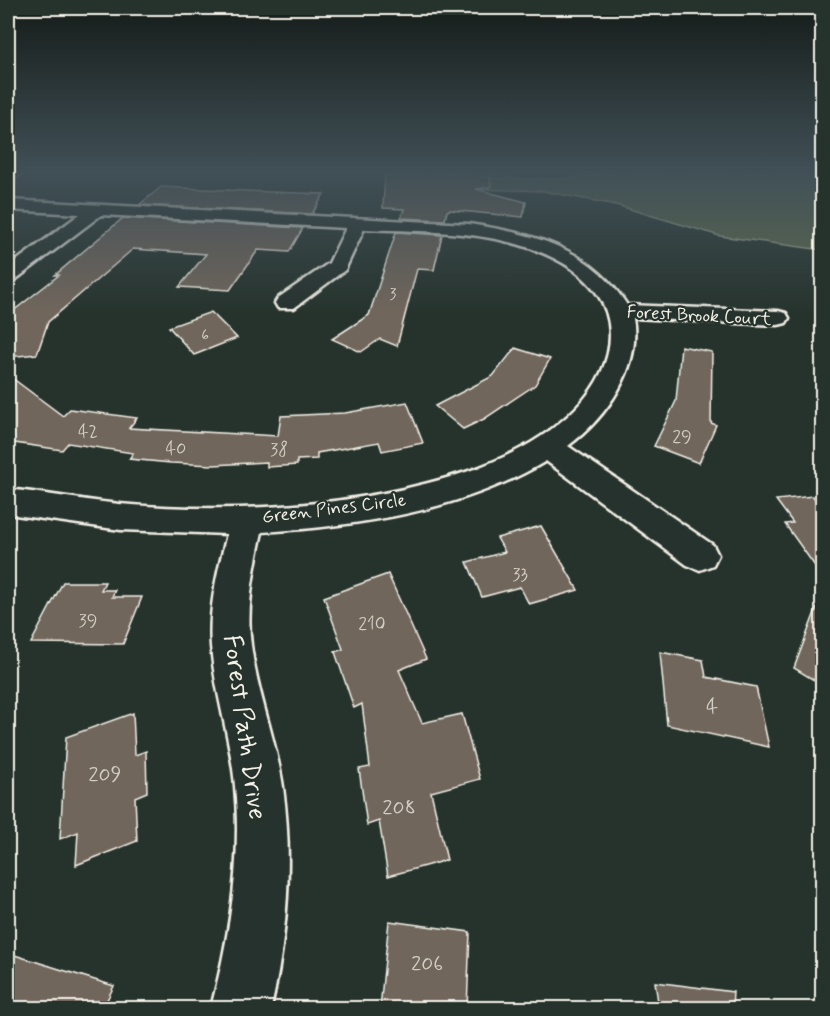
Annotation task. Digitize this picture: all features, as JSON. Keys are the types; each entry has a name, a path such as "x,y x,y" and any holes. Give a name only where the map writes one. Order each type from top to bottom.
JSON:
{"street":[{"path":"8,276 84,219"},
{"name":"Green Pines Circle","path":"8,501 105,516 158,520 248,519 368,508 474,482 514,465 547,446 593,406 609,384 619,361 622,339 619,311 604,285 587,270 548,249 523,240 469,229 285,219"},
{"path":"286,303 338,266 357,223"},
{"name":"Forest Brook Court","path":"619,311 778,318"},
{"path":"547,446 700,555"},
{"name":"Forest Path Drive","path":"241,1008 261,880 260,789 249,723 233,661 231,607 248,519"}],"green space":[{"path":"664,219 822,219 822,250 720,236"}],"building":[{"path":"121,219 303,228 289,252 258,250 230,290 179,287 206,254 133,249 48,322 37,354 8,357 8,315 59,275 55,275"},
{"path":"396,232 442,235 434,270 417,269 397,346 380,339 361,352 332,339 369,315"},
{"path":"211,312 237,338 194,355 169,327"},
{"path":"681,346 712,352 711,423 716,425 699,463 654,446 676,401"},
{"path":"515,348 550,359 535,385 484,419 463,429 435,406 493,376"},
{"path":"8,375 63,416 70,409 137,418 129,428 278,436 281,416 345,413 407,402 423,443 382,451 379,442 317,453 317,459 297,460 297,465 267,467 267,462 213,465 129,459 133,453 68,443 62,450 8,442"},
{"path":"813,496 822,509 822,576 785,524 793,523 776,500"},
{"path":"541,526 578,590 529,604 520,587 482,597 467,562 505,552 497,538"},
{"path":"388,574 426,659 399,670 422,723 462,714 480,779 431,792 447,860 388,876 379,821 367,825 359,769 370,767 362,704 354,708 335,652 343,649 324,597"},
{"path":"63,582 105,582 101,590 115,590 112,597 142,597 123,644 31,643"},
{"path":"820,599 822,599 822,685 794,668"},
{"path":"660,652 703,660 706,677 756,687 769,747 667,725"},
{"path":"133,713 135,755 146,751 147,792 135,797 137,841 76,865 78,832 60,839 66,737"},
{"path":"389,921 470,932 467,1008 380,1008"},
{"path":"8,953 114,986 103,1008 8,1008"},
{"path":"655,982 733,992 732,1008 659,1008"}]}
